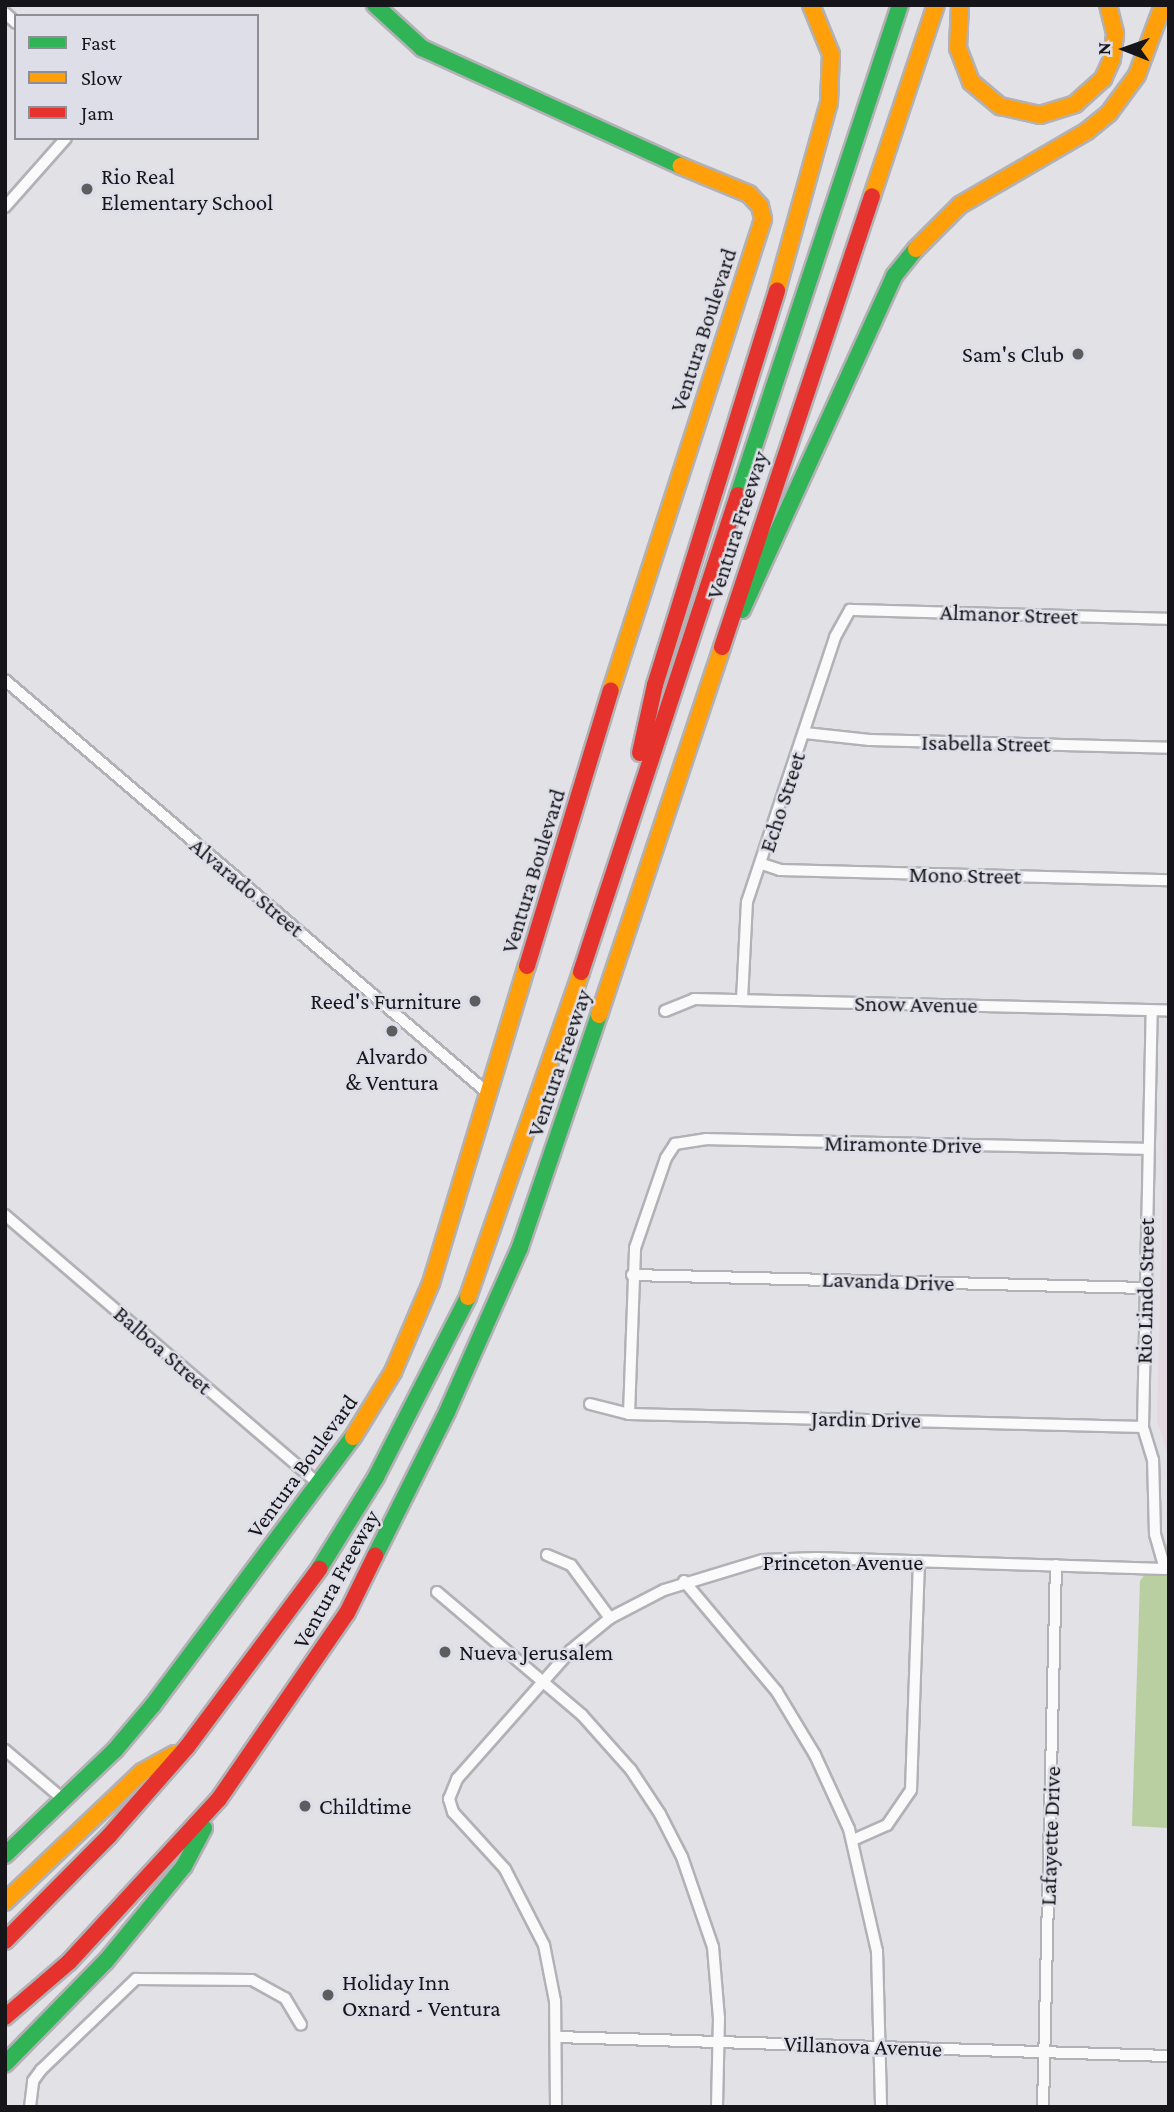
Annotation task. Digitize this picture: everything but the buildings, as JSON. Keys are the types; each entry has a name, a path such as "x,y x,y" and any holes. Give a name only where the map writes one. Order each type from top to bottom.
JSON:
{"main road":[{"name":"Ventura Boulevard","path":"5,1855 64,1800 135,1727 320,1485 369,1416 414,1328 490,1095 650,563 763,214 749,194 648,153 422,48 375,5"},
{"path":"620,847 655,685 804,203 829,103 831,54 811,5"},
{"path":"890,34 894,5"},
{"name":"Ventura Freeway","path":"5,1941 109,1836 187,1747 305,1592 376,1478 457,1321 509,1188 900,5"},
{"name":"Ventura Freeway","path":"5,2017 69,1962 219,1799 347,1613 491,1316 564,1121 936,5"},
{"path":"960,5 958,48 971,82 1000,106 1040,115 1075,104 1102,79 1112,59 1115,33 1108,5"},
{"path":"722,643 755,588 894,276 938,223 960,205 1087,131 1109,113 1137,75 1163,5"},
{"path":"5,1902 142,1772 187,1747"},
{"path":"5,2064 106,1961 184,1866 219,1799"}],"street":[{"path":"5,207 64,140"},
{"name":"Almanor Street","path":"850,610 1169,619"},
{"name":"Echo Street","path":"742,1000 744,918 835,637 850,610"},
{"name":"Alvarado Street","path":"5,680 490,1095"},
{"name":"Isabella Street","path":"805,733 870,740 1169,748"},
{"name":"Mono Street","path":"762,864 780,870 1169,880"},
{"name":"Snow Avenue","path":"665,1011 694,999 1169,1011"},
{"name":"Rio Lindo Street","path":"1152,1010 1143,1427 1153,1460 1155,1534 1165,1569"},
{"name":"Miramonte Drive","path":"632,1275 635,1248 666,1158 675,1144 694,1139 1148,1149"},
{"name":"Balboa Street","path":"5,1215 320,1485"},
{"path":"629,1414 632,1275"},
{"name":"Lavanda Drive","path":"632,1275 1144,1288"},
{"name":"Jardin Drive","path":"590,1404 629,1414 1143,1427"},
{"path":"547,1555 571,1565 610,1618"},
{"name":"Princeton Avenue","path":"557,2036 551,1974 535,1922 505,1868 453,1812 449,1799 457,1779 544,1679 610,1618 684,1581 763,1560 919,1561 1165,1569"},
{"path":"852,1840 887,1825 911,1790 919,1561"},
{"name":"Lafayette Drive","path":"1043,2107 1056,1565"},
{"path":"684,1581 751,1657 794,1717 852,1840 877,1951 883,2046 881,2107"},
{"path":"437,1592 544,1679 631,1770 682,1857 713,1947 719,2041 717,2107"},
{"path":"5,1750 64,1800"},
{"path":"30,2107 33,2081 41,2070 136,1979 252,1980 285,1997 301,2025"},
{"path":"555,2107 557,2036"},
{"name":"Villanova Avenue","path":"557,2036 1169,2056"}],"shaded area":[{"path":"1169,1029 1169,1458 1157,1420"}],"green space":[{"path":"1169,1541 1169,1828 1132,1826 1140,1581"}],"traffic: fast":[{"path":"375,5 422,48 681,166"},
{"path":"738,495 900,5"},
{"path":"742,610 894,276 916,249"},
{"path":"375,1556 447,1412 520,1247 599,1015"},
{"path":"319,1569 376,1477 468,1297"},
{"path":"5,1855 115,1750 153,1705 353,1437"},
{"path":"5,2064 106,1961 184,1866 204,1828"}],"traffic: slow":[{"path":"777,290 829,103 831,54 811,5"},
{"path":"872,196 936,5"},
{"path":"960,5 958,48 971,82 1000,106 1040,115 1075,104 1103,79 1112,59 1115,33 1108,5"},
{"path":"916,249 960,205 1087,131 1109,113 1137,75 1163,5"},
{"path":"611,690 763,219 760,206 749,194 681,166"},
{"path":"599,1015 722,647"},
{"path":"353,1437 393,1372 431,1283 527,966"},
{"path":"468,1297 581,972"},
{"path":"5,1902 142,1772 174,1754"}],"traffic: jam":[{"path":"722,647 872,196"},
{"path":"640,753 655,685 777,290"},
{"path":"581,972 738,495"},
{"path":"527,966 611,690"},
{"path":"5,2017 69,1962 219,1799 347,1613 375,1556"},
{"path":"5,1941 109,1836 187,1747 319,1569"}],"place":[{"name":"Rio Real Elementary School","path":"87,189"},
{"name":"Sam's Club","path":"1078,354"},
{"name":"Reed's Furniture","path":"475,1001"},
{"name":"Alvardo & Ventura","path":"392,1031"},
{"name":"Nueva Jerusalem","path":"445,1652"},
{"name":"Childtime","path":"305,1806"},
{"name":"Holiday Inn Oxnard - Ventura","path":"328,1995"}]}
